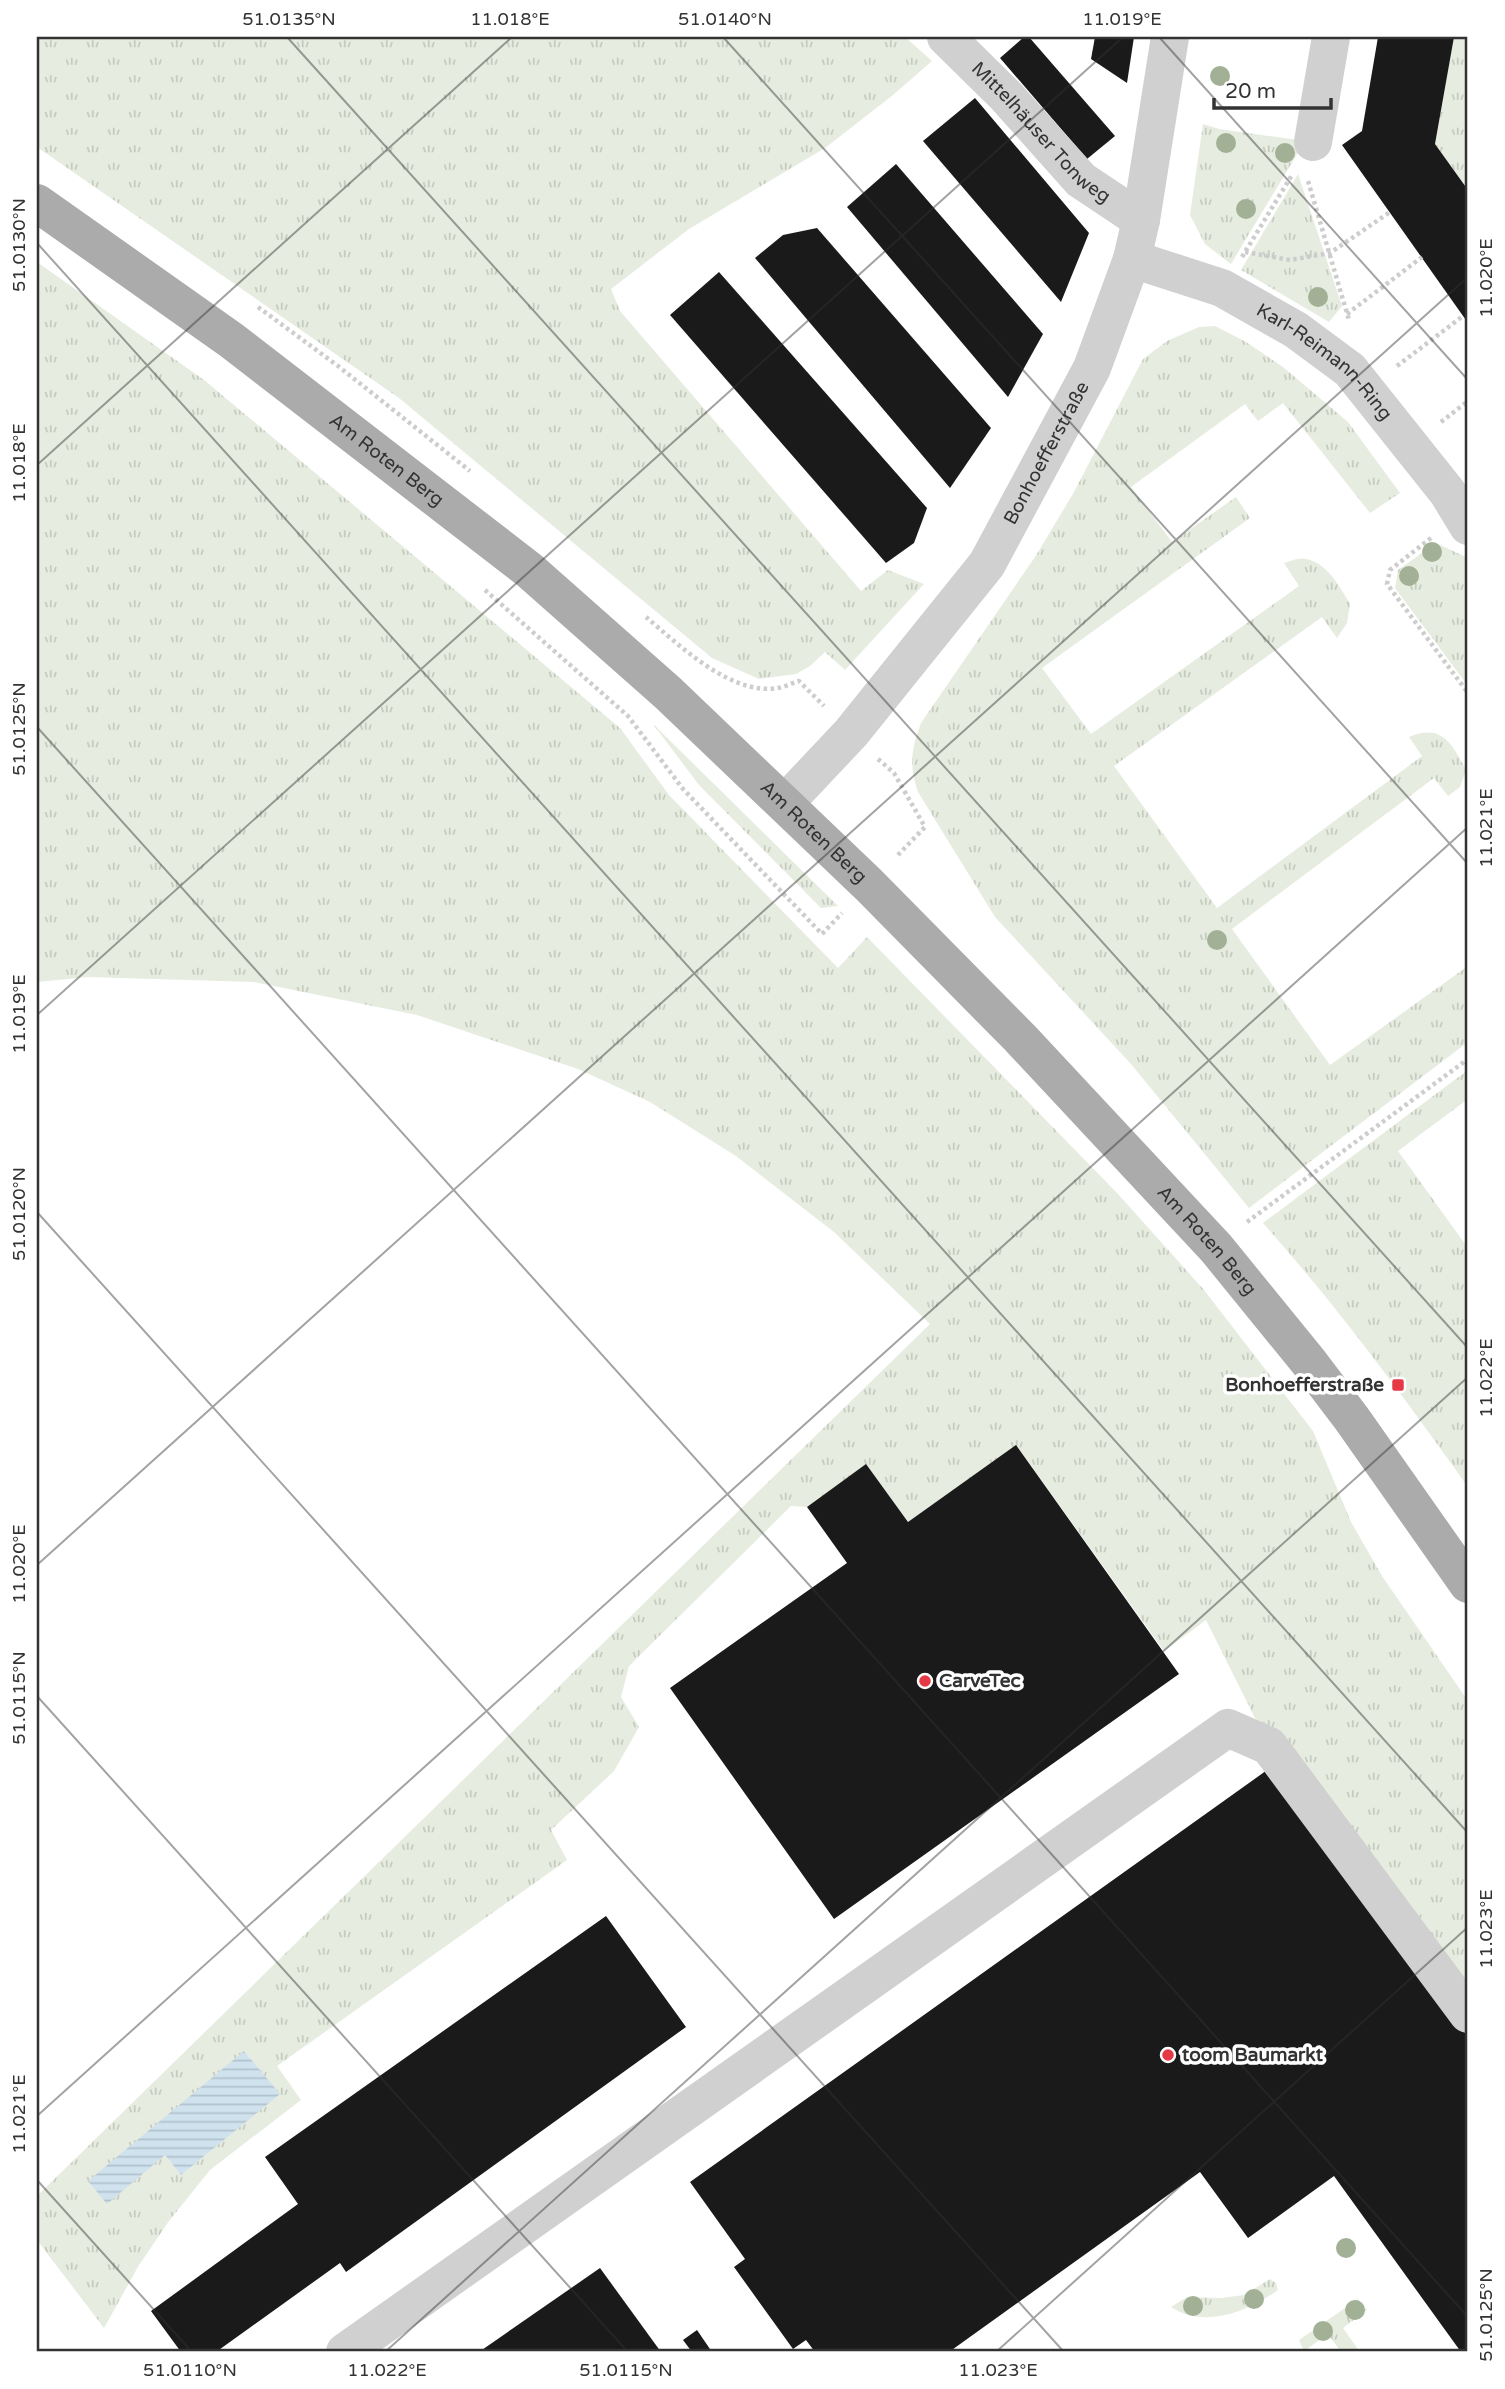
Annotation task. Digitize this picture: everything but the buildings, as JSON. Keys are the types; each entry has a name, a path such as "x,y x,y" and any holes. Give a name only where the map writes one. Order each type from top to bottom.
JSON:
{"main road":[{"name":"Am Roten Berg","path":"37,204 231,340 529,570 607,637 785,803 1020,1038 1216,1248 1352,1419 1468,1584"}],"street":[{"name":"Mittelhäuser Tonweg","path":"946,37 1006,96 1081,180 1142,220"},
{"name":"Bonhoefferstraße","path":"785,803 851,733 987,564 1093,368 1132,259 1142,220 1170,37"},
{"path":"1307,150 1331,37"},
{"name":"Karl-Reimann-Ring","path":"1132,259 1222,288 1296,330 1350,370 1448,493 1468,526"},
{"path":"345,2352 1228,1728 1269,1746 1468,2014"}],"path":[{"path":"1222,288 1307,150"},
{"path":"1307,150 1330,254 1349,322"},
{"path":"1245,252 1290,260 1330,254 1390,212"},
{"path":"1342,322 1348,313 1422,257"},
{"path":"1394,368 1463,316"},
{"path":"1440,423 1468,401"},
{"path":"1432,537 1390,570 1387,584 1468,694"},
{"path":"483,587 628,716 683,789 822,934"},
{"path":"894,773 925,827"},
{"path":"1247,1222 1468,1059"}],"green space":[{"path":"37,37 905,37 932,61 893,95 825,148 689,229 611,289 620,311 861,591 888,570 924,584 845,670 825,652 796,674 759,679 712,658 399,398 37,147"},
{"path":"1454,37 1468,37 1468,190 1435,144"},
{"path":"1203,124 1219,129 1305,141 1231,264 1205,244 1190,215"},
{"path":"1298,174 1342,306 1329,322 1241,270"},
{"path":"37,262 204,380 620,728 669,795 838,968 867,937 1118,1194 1204,1290 1313,1431 1351,1522 1382,1576 1468,1701 1468,1986 1260,1728 1206,1620 1164,1651 1017,1446 908,1522 866,1465 807,1507 791,1506 629,1666 621,1697 639,1727 614,1771 551,1830 567,1860 277,2066 301,2100 210,2170 169,2221 139,2265 104,2328 37,2240 37,2196 930,1324 834,1232 736,1156 650,1102 578,1069 417,1015 254,982 88,977 37,982","holes":["244,2051 279,2094 181,2175 165,2155"]},
{"path":"1215,326 1246,342 1283,367 1348,422 1400,493 1370,513 1283,403 1258,421 1245,404 1131,487 1172,542 1236,497 1250,518 1042,668 1091,734 1299,586 1284,563 1301,558 1314,561 1327,570 1337,583 1350,603 1347,623 1337,638 1322,617 1114,766 1217,908 1422,756 1409,737 1429,732 1444,738 1456,751 1466,770 1460,787 1448,796 1434,778 1232,929 1330,1065 1468,966 1468,1042 1249,1208 1131,1064 995,917 918,792 912,765 913,750 921,723 1037,554 1074,492 1143,359 1167,341 1199,327"},
{"path":"1436,543 1468,558 1468,686 1395,588 1398,570"},
{"path":"653,724 838,906 821,908 699,785"},
{"path":"1468,1070 1468,1099 1398,1151 1468,1248 1468,1487 1369,1352 1263,1223"},
{"path":"1270,2279 1276,2283 1278,2290 1253,2305 1226,2315 1198,2317 1171,2307 1187,2297 1221,2298 1244,2295"},
{"path":"1358,2299 1367,2310 1343,2328 1360,2352 1341,2352 1328,2334 1304,2351 1299,2340"}],"water":[{"path":"244,2051 280,2094 181,2175 165,2155 107,2204 88,2181"}],"place":[{"name":"Bonhoefferstraße","path":"1398,1385"},
{"name":"CarveTec","path":"925,1681"},
{"name":"toom Baumarkt","path":"1168,2055"}]}
